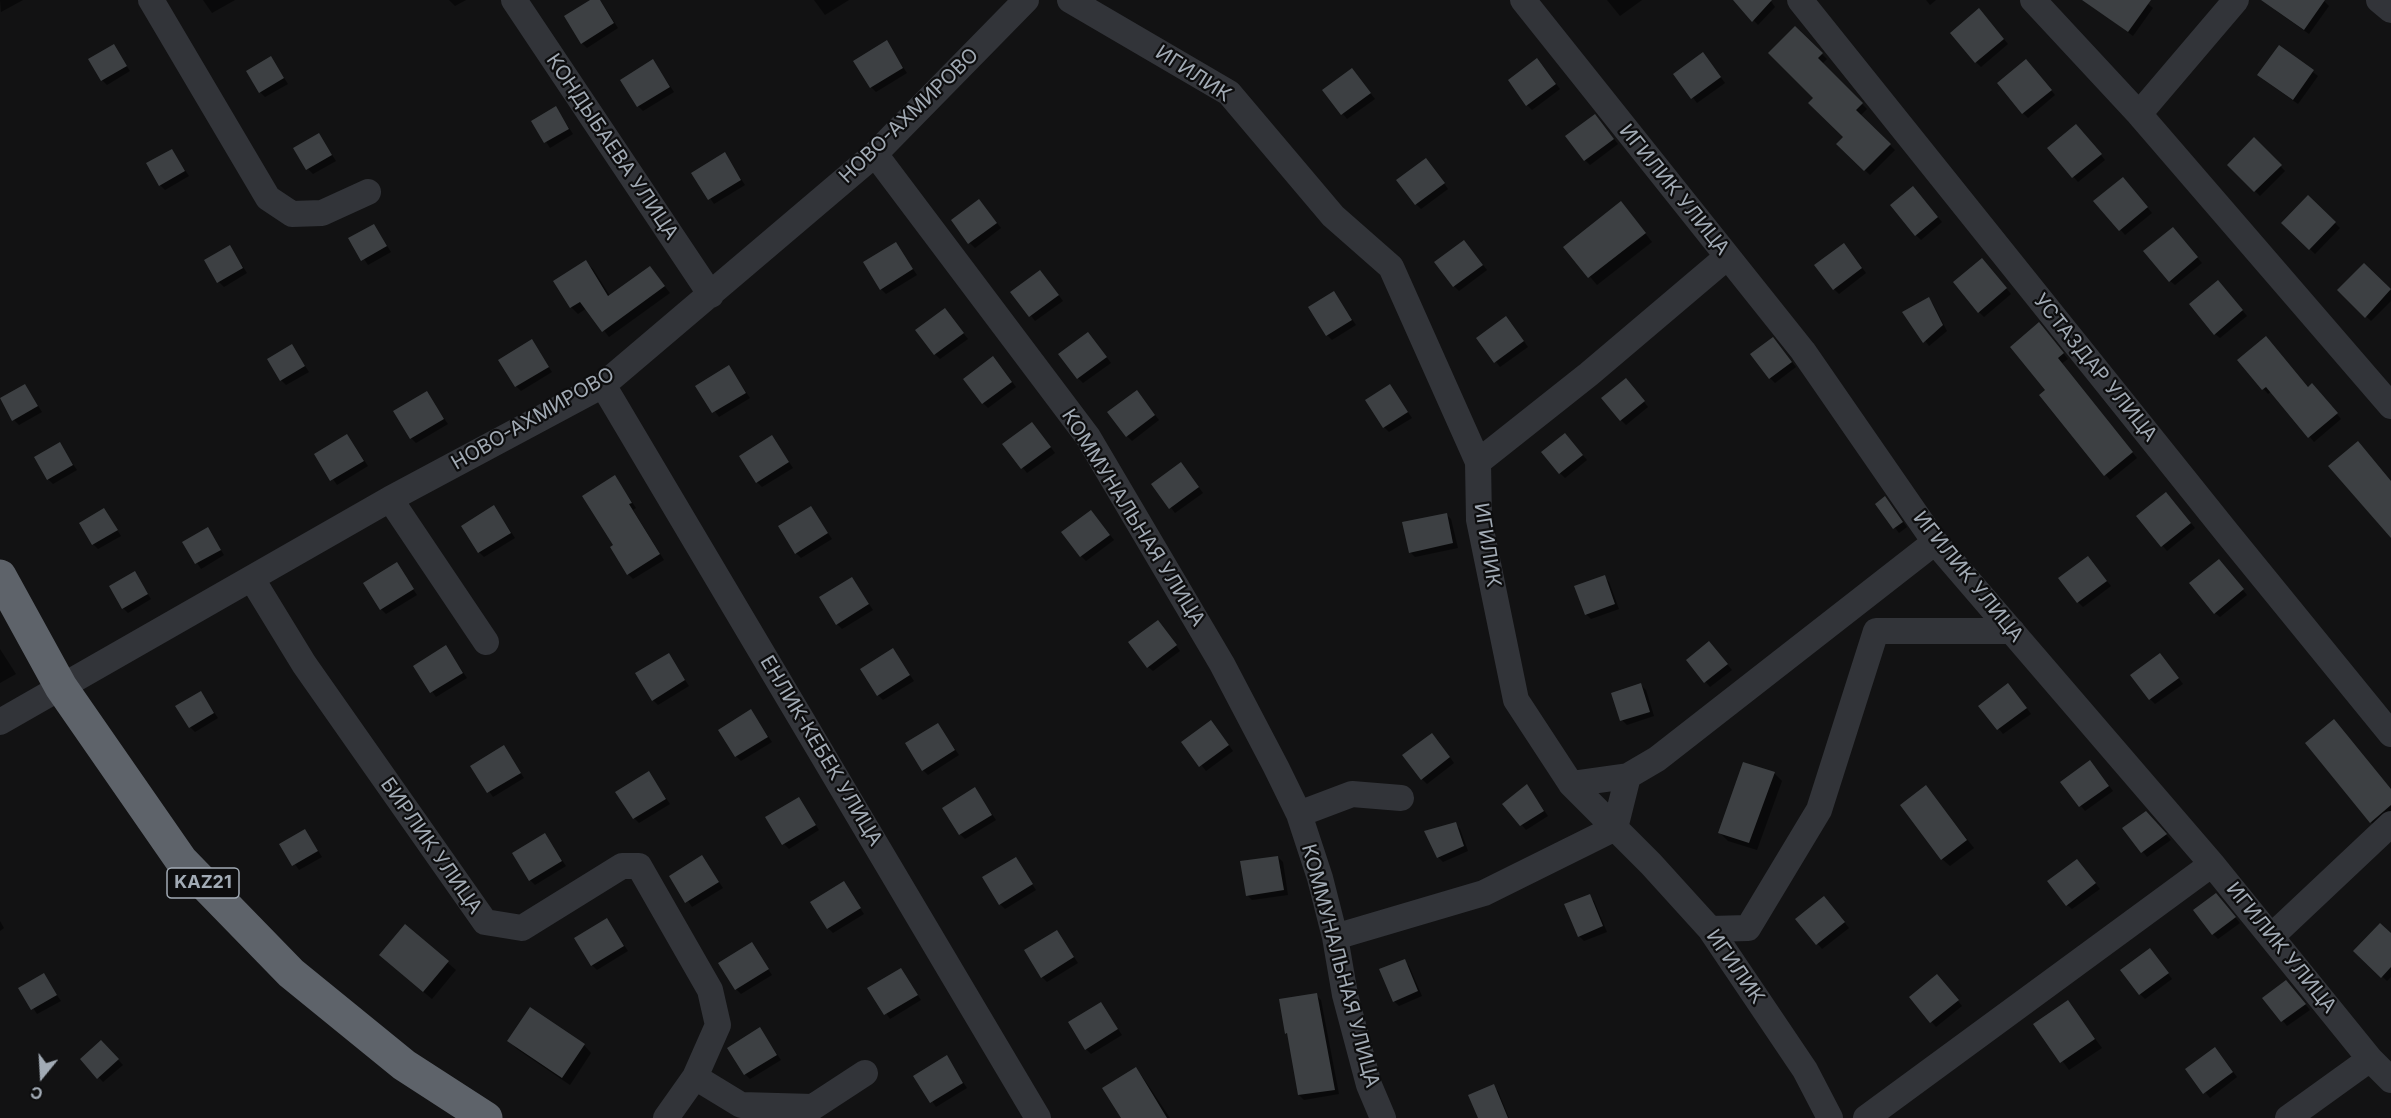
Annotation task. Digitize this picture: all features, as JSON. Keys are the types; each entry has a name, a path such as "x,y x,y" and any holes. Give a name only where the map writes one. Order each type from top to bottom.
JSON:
{"highway":[{"name":"KAZ21","path":"0,576 62,687 181,860 291,973 404,1065 486,1118"}],"street":[{"path":"151,0 268,198 292,214 322,213 368,192"},
{"name":"КОНДЫБАЕВА УЛИЦА","path":"514,0 711,295"},
{"name":"НОВО-АХМИРОВО","path":"0,722 390,499 603,385 875,154 1026,0"},
{"name":"ИГИЛИК","path":"1070,0 1229,93 1333,216 1390,267 1478,462 1479,520 1516,700 1571,784 1710,929 1805,1070 1830,1118"},
{"name":"ИГИЛИК УЛИЦА","path":"1523,0 1803,351 1935,542 2212,864 2370,1059 2391,1080"},
{"name":"УСТАЗДАР УЛИЦА","path":"1800,0 2391,734"},
{"path":"2033,0 2139,114 2391,406"},
{"path":"2139,114 2235,0"},
{"path":"2379,0 2391,10"},
{"name":"КОММУНАЛЬНАЯ УЛИЦА","path":"875,154 1088,437 1222,664 1299,814 1320,878 1369,1085 1383,1118"},
{"path":"1478,462 1589,374 1727,257"},
{"name":"ЕНЛИК-КЕБЕК УЛИЦА","path":"603,385 1038,1118"},
{"path":"390,499 486,642"},
{"path":"1571,784 1628,776 1657,759 1935,542"},
{"name":"БИРЛИК УЛИЦА","path":"252,579 304,664 485,922 522,928 622,866 639,866 710,990 718,1025 695,1077 666,1118"},
{"path":"1710,929 1748,928 1819,810 1876,631 2012,631"},
{"path":"1335,937 1484,893 1615,828 1628,776"},
{"path":"1299,814 1352,794 1401,798"},
{"path":"2272,936 2391,824"},
{"path":"1866,1118 2212,864"},
{"path":"2288,1118 2370,1059"},
{"path":"695,1077 741,1106 813,1107 865,1073"}],"building":[{"path":"590,0 600,0 614,23 581,44 564,16"},
{"path":"1733,0 1772,0 1752,22"},
{"path":"2082,0 2151,0 2128,32"},
{"path":"2261,0 2325,0 2304,30"},
{"path":"1979,8 2004,39 1975,63 1950,33"},
{"path":"1795,26 1823,53 1818,58 1863,103 1856,110 1891,144 1864,171 1836,144 1843,137 1808,103 1813,98 1768,53"},
{"path":"887,40 903,68 870,88 853,61"},
{"path":"114,44 127,66 101,81 88,59"},
{"path":"2279,45 2314,70 2293,100 2257,75"},
{"path":"1703,52 1721,77 1691,99 1673,74"},
{"path":"271,56 284,78 259,93 246,71"},
{"path":"1537,58 1556,84 1526,106 1508,80"},
{"path":"653,59 670,87 637,107 620,80"},
{"path":"2026,59 2052,90 2022,114 1997,83"},
{"path":"1352,68 1371,93 1341,115 1322,90"},
{"path":"556,106 569,129 544,143 531,121"},
{"path":"1595,114 1614,139 1584,161 1565,136"},
{"path":"2076,124 2102,154 2072,178 2047,148"},
{"path":"319,133 332,155 306,170 293,148"},
{"path":"2254,137 2282,165 2254,192 2227,165"},
{"path":"172,149 185,171 159,186 146,163"},
{"path":"725,152 741,180 708,200 691,173"},
{"path":"1426,158 1445,183 1415,205 1396,180"},
{"path":"2123,177 2148,207 2119,231 2093,201"},
{"path":"1913,186 1938,217 1915,236 1890,205"},
{"path":"2308,195 2336,222 2309,250 2281,223"},
{"path":"979,199 997,223 968,244 951,220"},
{"path":"1621,201 1646,233 1588,278 1563,247"},
{"path":"374,224 387,246 361,261 348,238"},
{"path":"2173,227 2198,257 2169,282 2143,251"},
{"path":"1464,240 1483,265 1453,287 1434,262"},
{"path":"896,242 913,269 880,290 863,262"},
{"path":"1844,243 1862,268 1833,290 1814,265"},
{"path":"230,245 243,268 217,283 204,260"},
{"path":"1982,258 2007,288 1978,313 1953,282"},
{"path":"586,260 608,296 650,266 665,286 602,332 580,302 570,308 553,281"},
{"path":"2364,263 2391,289 2365,318 2337,290"},
{"path":"1040,270 1059,295 1029,317 1010,292"},
{"path":"2218,280 2243,310 2214,335 2189,304"},
{"path":"1334,291 1352,320 1326,336 1308,307"},
{"path":"1929,297 1943,325 1923,343 1902,312"},
{"path":"945,308 964,333 934,355 915,330"},
{"path":"1506,316 1524,341 1494,363 1476,338"},
{"path":"2039,322 2064,353 2058,358 2133,452 2104,476 2039,395 2045,390 2010,347"},
{"path":"1088,332 1107,357 1077,379 1058,354"},
{"path":"2266,336 2308,387 2312,383 2338,413 2308,438 2266,387 2262,390 2237,360"},
{"path":"1773,337 1792,362 1769,379 1750,354"},
{"path":"532,339 549,367 515,387 498,360"},
{"path":"292,344 305,366 280,381 267,359"},
{"path":"993,356 1012,382 982,404 963,379"},
{"path":"729,365 746,393 712,413 695,386"},
{"path":"1626,378 1645,401 1620,421 1601,398"},
{"path":"25,384 38,406 12,421 0,398"},
{"path":"1390,384 1408,412 1383,428 1365,400"},
{"path":"1137,390 1155,415 1126,437 1107,412"},
{"path":"427,391 444,419 410,439 393,411"},
{"path":"1032,422 1051,447 1021,469 1002,444"},
{"path":"1565,433 1583,455 1559,474 1541,452"},
{"path":"347,434 364,461 330,481 314,454"},
{"path":"772,435 789,462 756,483 739,456"},
{"path":"2358,441 2391,481 2391,538 2328,466"},
{"path":"60,442 73,465 47,480 34,457"},
{"path":"1181,462 1199,487 1169,509 1151,484"},
{"path":"615,475 632,503 629,504 660,554 627,575 610,547 613,545 582,496"},
{"path":"2166,492 2191,523 2161,547 2136,516"},
{"path":"1885,496 1903,522 1893,529 1875,504"},
{"path":"494,505 511,533 478,553 461,526"},
{"path":"811,506 828,533 795,554 778,526"},
{"path":"104,508 118,530 92,545 79,523"},
{"path":"1091,510 1110,535 1080,557 1061,532"},
{"path":"1447,513 1453,543 1409,553 1402,522"},
{"path":"208,527 221,550 195,564 182,542"},
{"path":"2088,556 2107,581 2077,603 2058,578"},
{"path":"2219,559 2244,589 2214,614 2189,583"},
{"path":"397,562 414,589 380,610 363,583"},
{"path":"135,571 148,594 122,609 109,586"},
{"path":"1605,575 1615,604 1585,615 1574,586"},
{"path":"852,577 869,604 836,625 819,597"},
{"path":"1158,620 1177,645 1147,668 1128,642"},
{"path":"1709,641 1728,664 1704,683 1686,660"},
{"path":"446,645 463,673 430,693 413,666"},
{"path":"893,648 910,675 877,696 860,669"},
{"path":"669,653 685,680 652,701 635,673"},
{"path":"2160,653 2179,678 2149,700 2130,675"},
{"path":"1641,683 1650,712 1620,721 1611,693"},
{"path":"2008,683 2027,708 1997,730 1978,706"},
{"path":"201,691 214,713 189,728 175,706"},
{"path":"751,709 768,737 735,757 718,730"},
{"path":"2334,719 2391,789 2391,805 2370,823 2305,743"},
{"path":"1211,720 1229,745 1199,767 1181,742"},
{"path":"938,723 955,750 922,771 905,743"},
{"path":"1432,733 1450,757 1421,780 1402,755"},
{"path":"504,745 521,773 487,793 470,766"},
{"path":"2090,760 2109,786 2079,807 2060,782"},
{"path":"1743,762 1775,772 1749,843 1718,833"},
{"path":"649,771 666,799 633,819 615,792"},
{"path":"1527,784 1544,811 1520,826 1502,804"},
{"path":"1926,785 1967,840 1941,860 1900,805"},
{"path":"975,787 992,815 959,835 942,808"},
{"path":"799,797 816,825 782,845 765,817"},
{"path":"2146,811 2167,834 2141,853 2122,828"},
{"path":"1456,822 1464,846 1437,858 1424,831"},
{"path":"305,829 318,851 292,866 279,844"},
{"path":"545,833 562,861 529,881 512,853"},
{"path":"702,855 719,882 685,903 669,876"},
{"path":"1278,856 1284,890 1246,896 1240,861"},
{"path":"1016,857 1033,884 999,905 982,877"},
{"path":"2077,859 2096,883 2066,906 2047,881"},
{"path":"844,881 861,908 827,929 810,902"},
{"path":"2216,893 2236,917 2212,935 2193,910"},
{"path":"1590,894 1603,926 1578,937 1564,904"},
{"path":"1824,896 1845,922 1816,945 1795,919"},
{"path":"607,918 624,946 591,966 574,938"},
{"path":"2380,923 2391,933 2391,967 2381,978 2353,951"},
{"path":"405,924 449,961 423,992 379,955"},
{"path":"1057,930 1074,957 1041,978 1024,950"},
{"path":"752,942 769,969 735,990 718,963"},
{"path":"2150,948 2169,973 2139,995 2120,970"},
{"path":"1405,959 1418,991 1393,1002 1379,969"},
{"path":"901,968 918,995 884,1015 867,988"},
{"path":"44,973 57,995 31,1010 18,988"},
{"path":"1937,974 1959,1000 1930,1023 1909,997"},
{"path":"2286,980 2306,1004 2281,1022 2262,998"},
{"path":"1317,993 1335,1090 1298,1095 1279,999"},
{"path":"2068,1000 2095,1039 2060,1063 2033,1024"},
{"path":"1101,1002 1118,1029 1085,1050 1068,1022"},
{"path":"530,1007 585,1044 562,1078 507,1041"},
{"path":"760,1027 777,1055 744,1075 727,1048"},
{"path":"101,1040 119,1059 97,1079 80,1059"},
{"path":"2215,1047 2233,1072 2203,1094 2185,1069"},
{"path":"947,1055 963,1083 930,1103 913,1076"},
{"path":"1136,1067 1167,1118 1121,1118 1102,1088"},
{"path":"1494,1084 1508,1118 1478,1118 1468,1095"}]}
